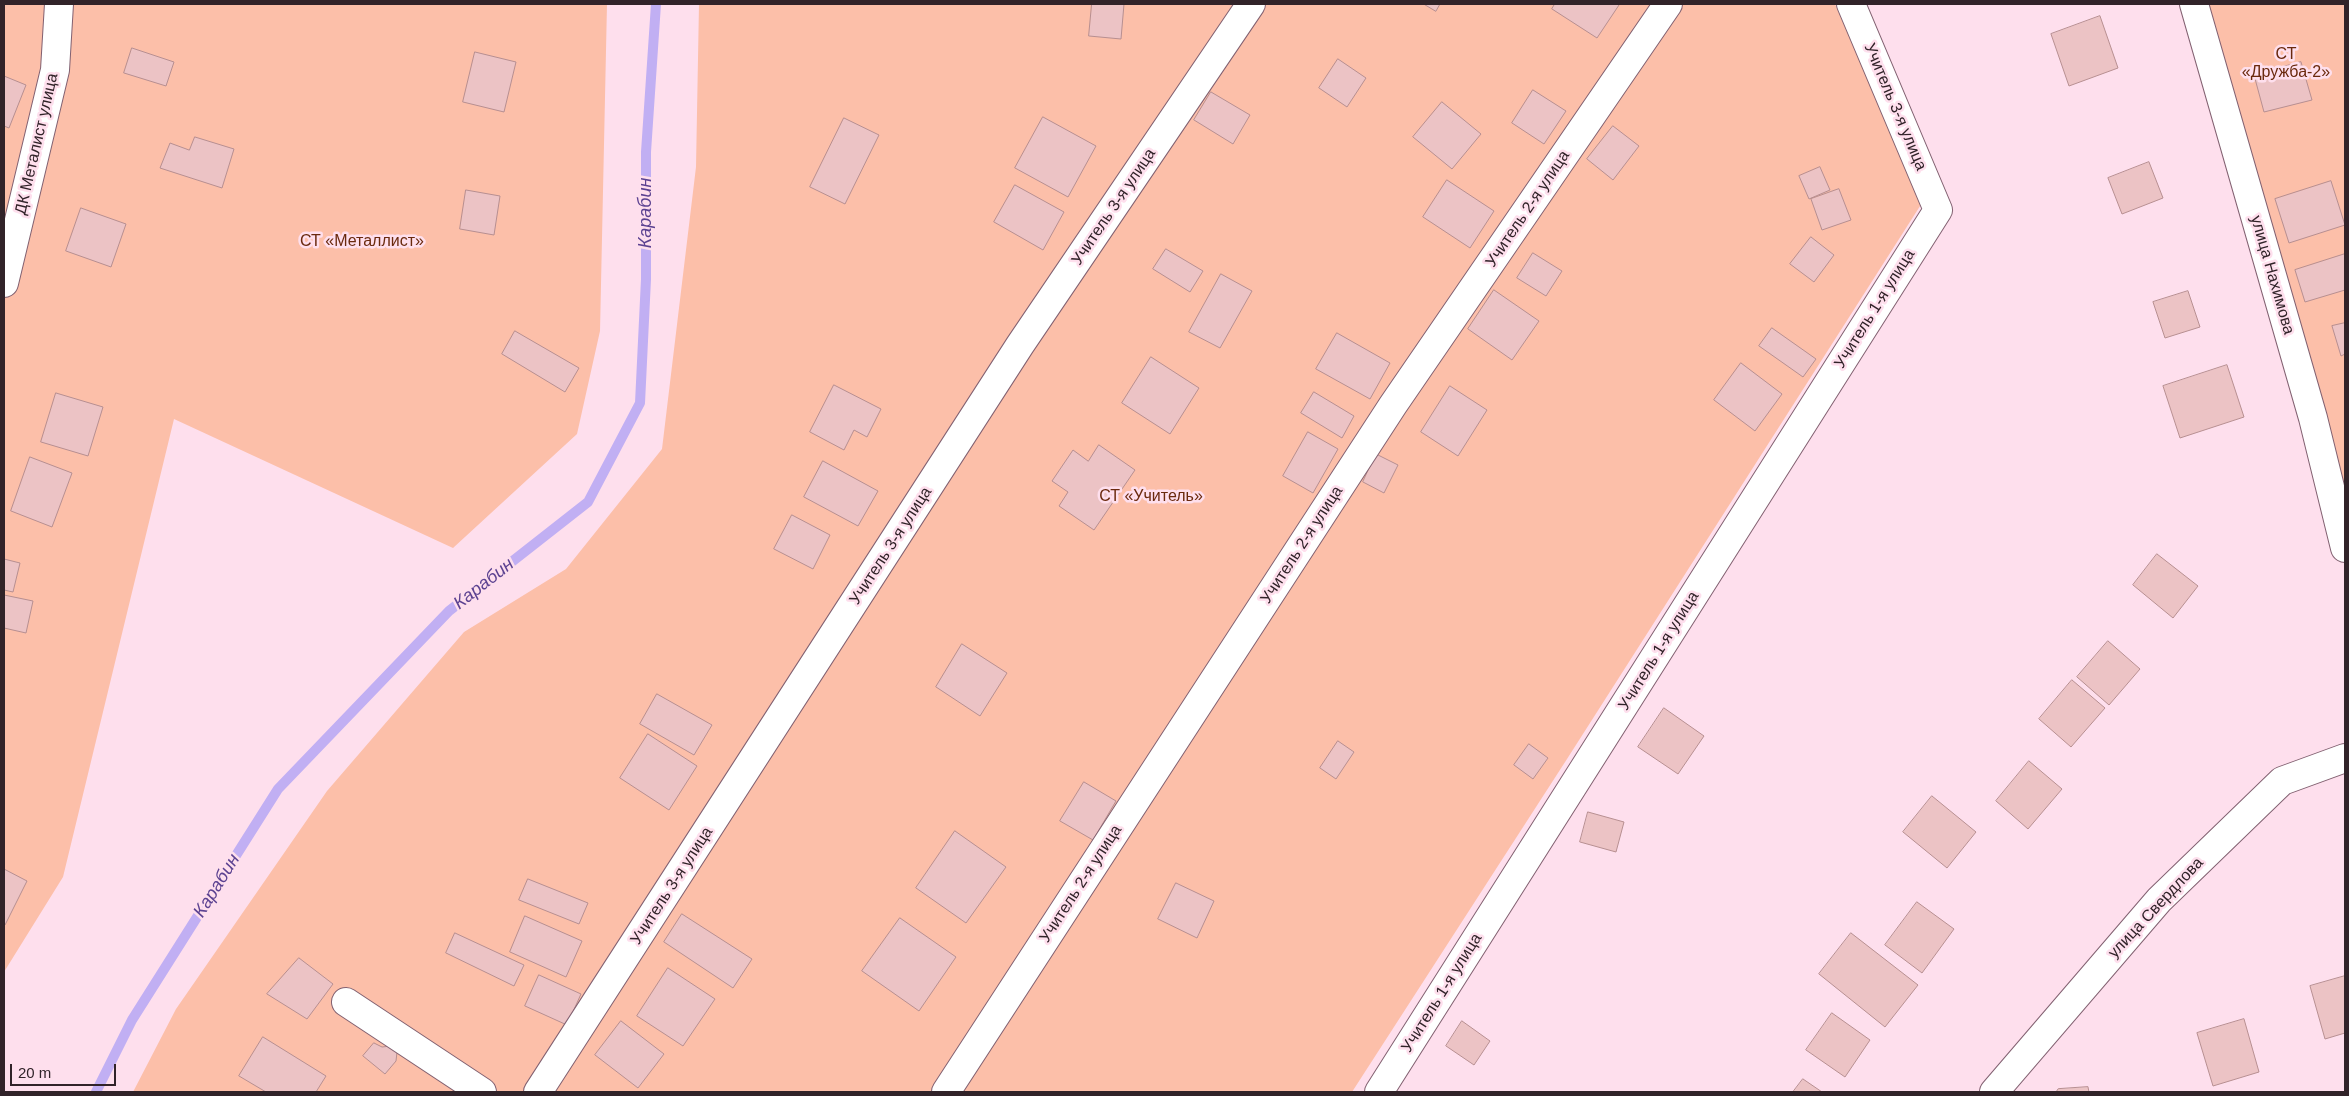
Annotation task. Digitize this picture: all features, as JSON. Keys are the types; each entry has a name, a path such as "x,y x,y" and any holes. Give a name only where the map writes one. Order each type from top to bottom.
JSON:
{"street":[{"name":"ДК Металист улица","path":"4,283 55,70 59,4"},
{"name":"Учитель 3-я улица","path":"538,1092 1020,346 1252,4"},
{"name":"Учитель 2-я улица","path":"946,1092 1393,406 1668,4"},
{"name":"Учитель 3-я улица","path":"1851,4 1938,210"},
{"name":"улица Нахимова","path":"2194,4 2313,418 2345,548"},
{"name":"Учитель 1-я улица","path":"1379,1092 1938,210"},
{"name":"улица Свердлова","path":"1994,1092 2159,900 2282,781 2345,758"},
{"path":"346,1002 482,1092"}],"green space":[{"name":"СТ «Металлист»","path":"4,4 607,4 600,331 577,434 453,548 174,419 63,877 4,972"},
{"name":"СТ «Учитель»","path":"699,4 1835,4 1922,203 1352,1092 133,1092 176,1009 327,791 464,632 566,569 662,449 696,167"},
{"name":"СТ «Дружба-2»","path":"2207,4 2345,4 2345,507 2218,35"}],"building":[{"path":"1092,4 1124,4 1121,39 1089,36"},
{"path":"1424,4 1440,4 1436,11"},
{"path":"1555,4 1619,5 1597,38 1552,9"},
{"path":"2100,16 2118,68 2069,86 2051,34"},
{"path":"132,48 174,62 166,86 124,73"},
{"path":"475,52 516,62 504,112 463,102"},
{"path":"1338,59 1366,78 1347,107 1319,88"},
{"path":"2301,62 2312,100 2264,112 2254,75"},
{"path":"4,76 26,85 9,128 4,126"},
{"path":"1533,90 1566,111 1544,144 1512,123"},
{"path":"1211,92 1250,115 1233,144 1194,120"},
{"path":"1442,102 1481,134 1452,169 1413,137"},
{"path":"1043,117 1096,146 1068,197 1015,168"},
{"path":"844,118 879,135 845,204 810,187"},
{"path":"1613,126 1639,146 1613,180 1587,159"},
{"path":"195,137 234,149 222,188 160,168 170,143 189,150"},
{"path":"2149,162 2163,198 2122,214 2108,178"},
{"path":"1820,167 1830,190 1809,199 1799,176"},
{"path":"1447,180 1494,211 1470,248 1423,217"},
{"path":"2331,181 2345,225 2289,243 2275,199"},
{"path":"1015,185 1064,212 1043,250 994,222"},
{"path":"1839,189 1851,220 1822,230 1811,199"},
{"path":"466,190 500,196 494,235 460,229"},
{"path":"81,208 126,224 111,267 66,251"},
{"path":"1811,237 1834,255 1814,282 1790,264"},
{"path":"1166,249 1203,271 1190,292 1153,269"},
{"path":"1533,253 1562,271 1546,296 1517,278"},
{"path":"2345,254 2345,290 2305,302 2295,270"},
{"path":"1221,274 1252,291 1220,348 1189,332"},
{"path":"1494,290 1539,321 1512,360 1468,329"},
{"path":"2188,291 2200,327 2165,338 2153,302"},
{"path":"2345,323 2345,354 2341,356 2332,326"},
{"path":"1772,328 1816,359 1803,377 1759,346"},
{"path":"515,331 579,368 565,392 502,354"},
{"path":"1337,333 1390,363 1370,399 1316,369"},
{"path":"1151,357 1199,388 1170,434 1122,403"},
{"path":"1741,363 1782,394 1755,431 1714,400"},
{"path":"2227,365 2244,417 2180,438 2163,386"},
{"path":"834,385 881,409 867,437 854,430 844,450 810,432"},
{"path":"1450,386 1487,410 1458,456 1421,432"},
{"path":"1314,392 1354,416 1342,438 1301,413"},
{"path":"56,393 103,407 88,456 41,442"},
{"path":"1308,432 1338,449 1313,493 1283,476"},
{"path":"1099,445 1135,470 1094,530 1059,506 1068,492 1052,481 1073,450 1088,461"},
{"path":"1376,454 1398,465 1384,493 1363,482"},
{"path":"30,457 72,473 52,527 11,511"},
{"path":"823,461 878,491 858,526 804,497"},
{"path":"792,515 830,535 813,569 774,549"},
{"path":"2157,554 2198,586 2173,618 2133,585"},
{"path":"4,559 20,563 13,592 4,590"},
{"path":"4,595 33,601 26,633 4,628"},
{"path":"2108,641 2140,669 2109,705 2077,677"},
{"path":"962,644 1007,673 980,716 936,687"},
{"path":"2072,680 2105,708 2071,747 2039,719"},
{"path":"657,694 712,725 694,755 640,724"},
{"path":"1664,708 1704,736 1678,774 1638,747"},
{"path":"648,734 697,766 669,810 620,778"},
{"path":"1338,741 1354,752 1336,779 1320,768"},
{"path":"1529,744 1548,758 1533,779 1514,765"},
{"path":"2029,761 2062,789 2028,829 1996,801"},
{"path":"1084,782 1116,801 1093,840 1060,821"},
{"path":"1932,796 1976,832 1947,868 1903,832"},
{"path":"1588,812 1624,822 1616,852 1580,842"},
{"path":"955,831 1006,867 966,923 916,888"},
{"path":"4,869 27,881 5,925 4,924"},
{"path":"528,879 588,903 579,924 519,900"},
{"path":"1176,883 1214,901 1197,938 1158,919"},
{"path":"1917,902 1954,929 1922,973 1885,945"},
{"path":"682,914 752,959 733,988 664,942"},
{"path":"525,916 582,941 566,977 510,952"},
{"path":"900,918 956,957 919,1011 862,971"},
{"path":"455,933 524,965 514,986 446,953"},
{"path":"1851,933 1918,985 1885,1027 1819,974"},
{"path":"299,958 333,984 307,1019 267,994"},
{"path":"668,968 715,999 683,1046 637,1016"},
{"path":"539,975 581,994 567,1025 525,1006"},
{"path":"2345,976 2345,1033 2325,1039 2310,986"},
{"path":"1832,1013 1870,1040 1845,1077 1806,1050"},
{"path":"2244,1019 2259,1072 2213,1086 2197,1033"},
{"path":"621,1021 664,1054 638,1088 595,1055"},
{"path":"1462,1021 1490,1041 1474,1065 1446,1046"},
{"path":"263,1037 326,1076 316,1092 266,1092 239,1076"},
{"path":"374,1043 382,1047 391,1046 397,1052 396,1061 385,1074 363,1056"},
{"path":"1803,1079 1822,1092 1793,1092"},
{"path":"2088,1087 2089,1092 2056,1092 2058,1089"}],"waterway":[{"name":"Карабин","path":"96,1092 132,1020 278,789 449,611 588,502 640,403 646,279 646,152 656,4"}]}
